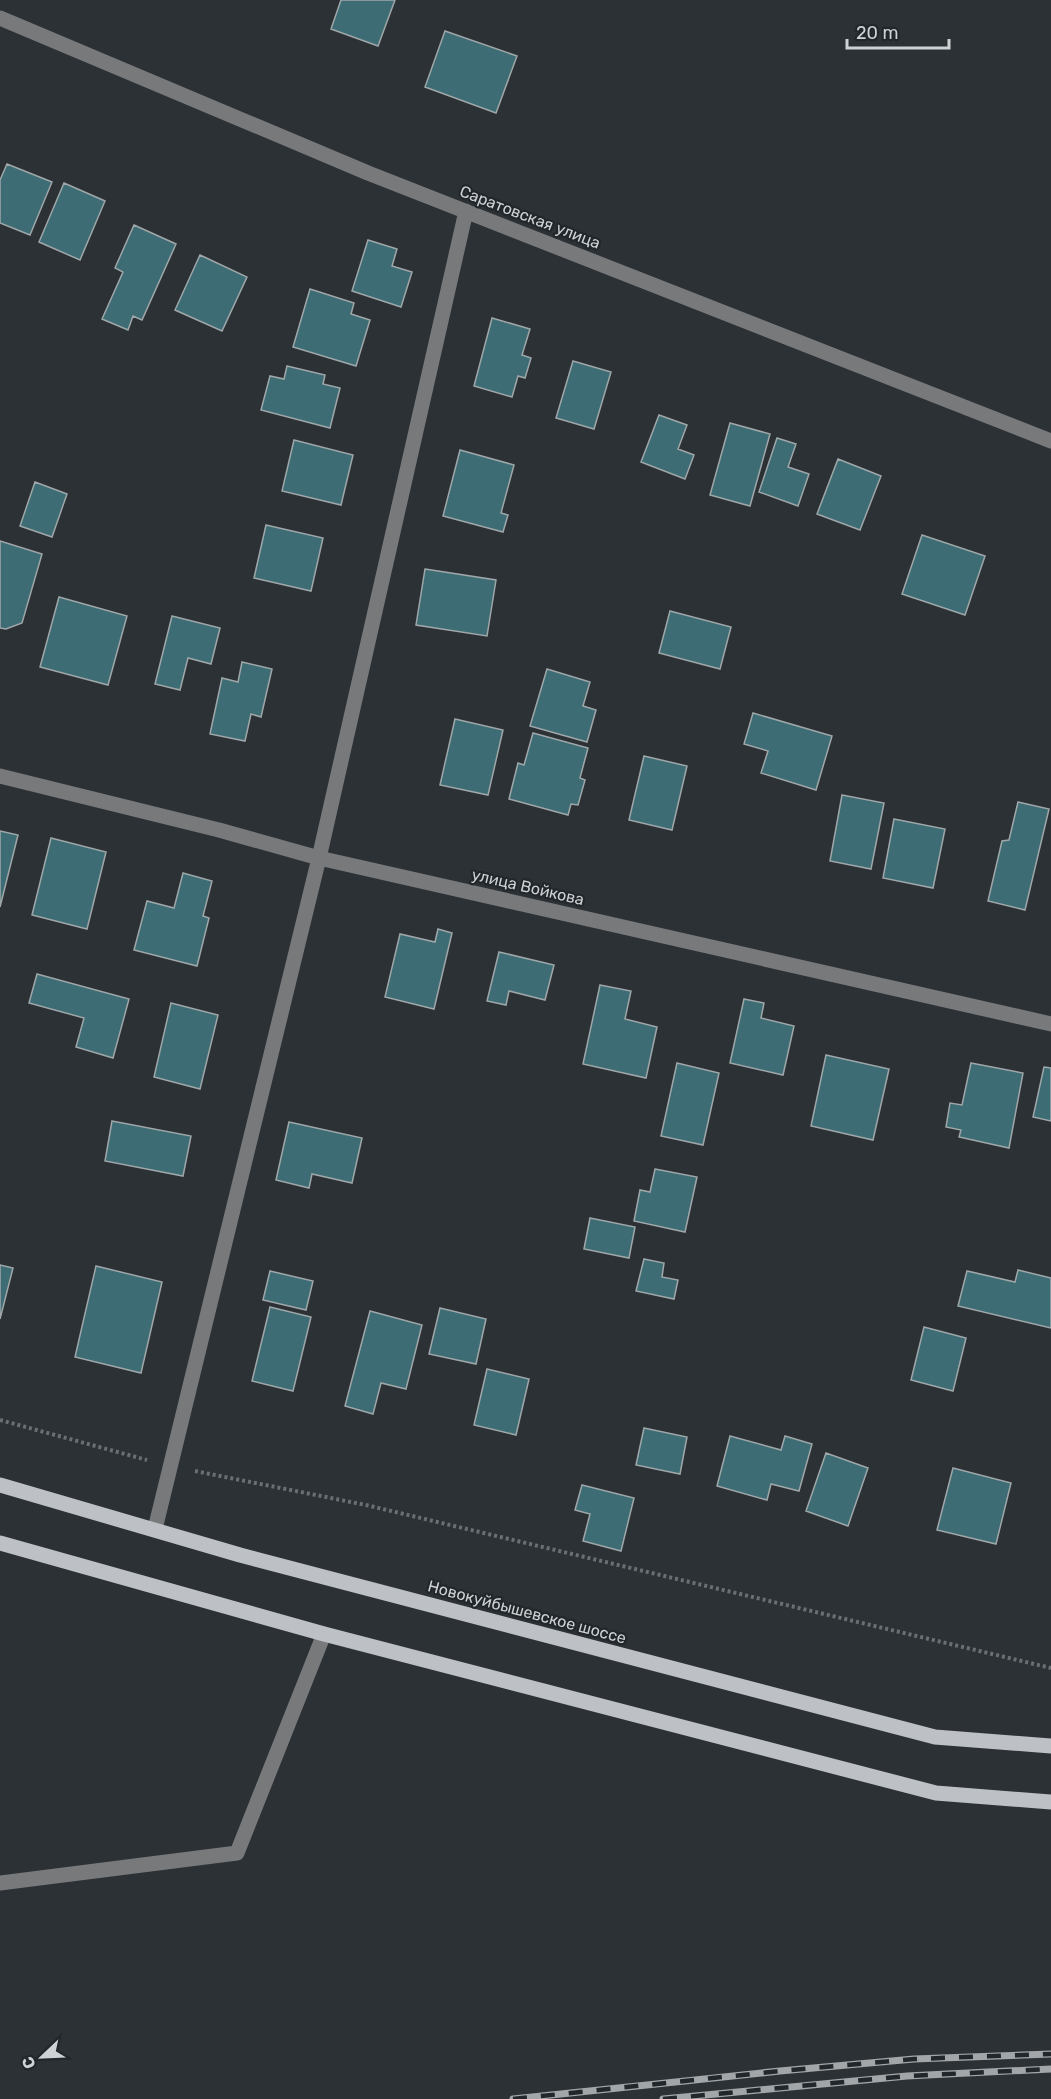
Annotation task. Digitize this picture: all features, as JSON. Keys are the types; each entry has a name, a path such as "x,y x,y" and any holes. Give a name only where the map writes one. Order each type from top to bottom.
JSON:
{"main road":[{"name":"Новокуйбышевское шоссе","path":"0,1485 240,1555 935,1737 1051,1746"},
{"path":"0,1543 324,1634 936,1793 1051,1802"}],"street":[{"name":"Саратовская улица","path":"0,18 368,173 1051,441"},
{"path":"155,1529 319,858 466,211"},
{"name":"улица Войкова","path":"0,776 219,830 319,858 1051,1024"},
{"path":"0,1883 237,1853 324,1634"}],"path":[{"path":"0,1420 171,1466 366,1505 1051,1668"}],"building":[{"path":"341,0 395,0 378,46 331,29"},
{"path":"445,31 517,56 496,113 425,87"},
{"path":"7,164 52,182 30,235 0,223 0,180"},
{"path":"64,183 105,201 80,260 39,242"},
{"path":"134,225 176,244 142,320 133,316 128,330 102,319 123,272 115,268"},
{"path":"368,240 397,249 392,266 412,272 401,307 352,291"},
{"path":"200,255 247,277 222,331 175,310"},
{"path":"310,289 354,303 351,314 370,320 356,366 293,347"},
{"path":"492,318 530,329 522,355 531,358 525,378 518,376 512,397 474,386"},
{"path":"573,361 611,372 594,429 556,418"},
{"path":"287,366 325,375 323,384 340,388 330,428 261,410 270,376 284,379"},
{"path":"659,415 687,425 678,449 694,455 685,479 641,462"},
{"path":"730,423 770,434 750,506 710,495"},
{"path":"777,438 796,444 788,467 809,474 798,506 759,492"},
{"path":"294,440 353,455 341,505 282,491"},
{"path":"460,450 514,465 501,513 508,515 503,532 443,516"},
{"path":"838,459 881,476 860,530 817,514"},
{"path":"35,482 67,494 52,537 20,526"},
{"path":"266,525 323,538 311,591 254,578"},
{"path":"922,535 985,556 965,615 902,594"},
{"path":"0,541 42,554 22,623 6,629 0,628"},
{"path":"425,569 496,580 487,636 416,625"},
{"path":"59,597 127,616 108,685 40,667"},
{"path":"670,611 731,627 720,669 659,653"},
{"path":"172,616 220,628 211,664 188,658 180,690 155,684"},
{"path":"242,662 272,669 261,717 251,714 245,741 210,734 222,678 238,682"},
{"path":"547,669 590,682 583,706 596,710 587,742 530,726"},
{"path":"753,713 832,736 816,790 761,773 768,751 744,744"},
{"path":"455,719 503,730 488,795 440,785"},
{"path":"533,733 588,748 580,778 585,780 578,805 571,804 568,815 509,799 518,763 524,765"},
{"path":"644,756 687,766 672,830 629,820"},
{"path":"842,795 884,803 871,869 830,861"},
{"path":"1018,802 1049,809 1025,910 988,901 1002,841 1009,840"},
{"path":"894,819 945,829 933,888 883,878"},
{"path":"0,831 18,835 0,907"},
{"path":"51,838 106,852 87,929 32,915"},
{"path":"183,873 212,881 203,916 209,918 197,966 134,950 147,901 174,908"},
{"path":"438,929 452,933 434,1009 385,997 400,934 435,942"},
{"path":"499,952 554,965 545,1000 509,991 506,1005 487,1001"},
{"path":"37,974 129,999 113,1058 76,1047 84,1018 29,1003"},
{"path":"600,985 631,991 625,1019 657,1027 646,1078 583,1064"},
{"path":"744,999 764,1003 761,1018 794,1026 783,1075 730,1063"},
{"path":"171,1003 218,1015 200,1089 154,1077"},
{"path":"826,1055 889,1069 873,1140 811,1126"},
{"path":"677,1063 719,1073 703,1145 661,1136"},
{"path":"971,1063 1023,1073 1009,1148 959,1137 961,1130 946,1127 950,1103 962,1105"},
{"path":"1044,1067 1051,1068 1051,1121 1033,1117"},
{"path":"112,1121 191,1136 183,1176 105,1161"},
{"path":"289,1122 362,1138 352,1183 312,1174 309,1188 276,1180"},
{"path":"655,1169 697,1177 685,1232 634,1221 640,1190 650,1192"},
{"path":"590,1218 635,1227 629,1258 584,1249"},
{"path":"644,1259 664,1263 662,1277 678,1280 674,1299 636,1291"},
{"path":"0,1265 13,1268 0,1319"},
{"path":"96,1266 162,1282 141,1373 75,1357"},
{"path":"1018,1270 1051,1278 1051,1328 958,1306 967,1271 1015,1282"},
{"path":"270,1271 313,1281 306,1310 263,1300"},
{"path":"270,1307 311,1317 293,1391 252,1381"},
{"path":"440,1308 486,1319 476,1364 429,1354"},
{"path":"370,1311 422,1325 406,1389 381,1383 373,1414 345,1406"},
{"path":"924,1327 966,1338 953,1391 911,1380"},
{"path":"487,1369 529,1379 516,1435 474,1425"},
{"path":"644,1428 687,1437 680,1474 636,1465"},
{"path":"730,1436 781,1450 785,1436 812,1444 799,1491 771,1484 767,1500 717,1486"},
{"path":"826,1453 868,1468 848,1526 806,1511"},
{"path":"953,1468 1011,1483 996,1544 937,1530"},
{"path":"582,1485 634,1498 621,1551 583,1541 590,1514 575,1510"}],"railway":[{"path":"513,2099 914,2059 1051,2054"},
{"path":"663,2099 907,2076 1051,2069"}]}
